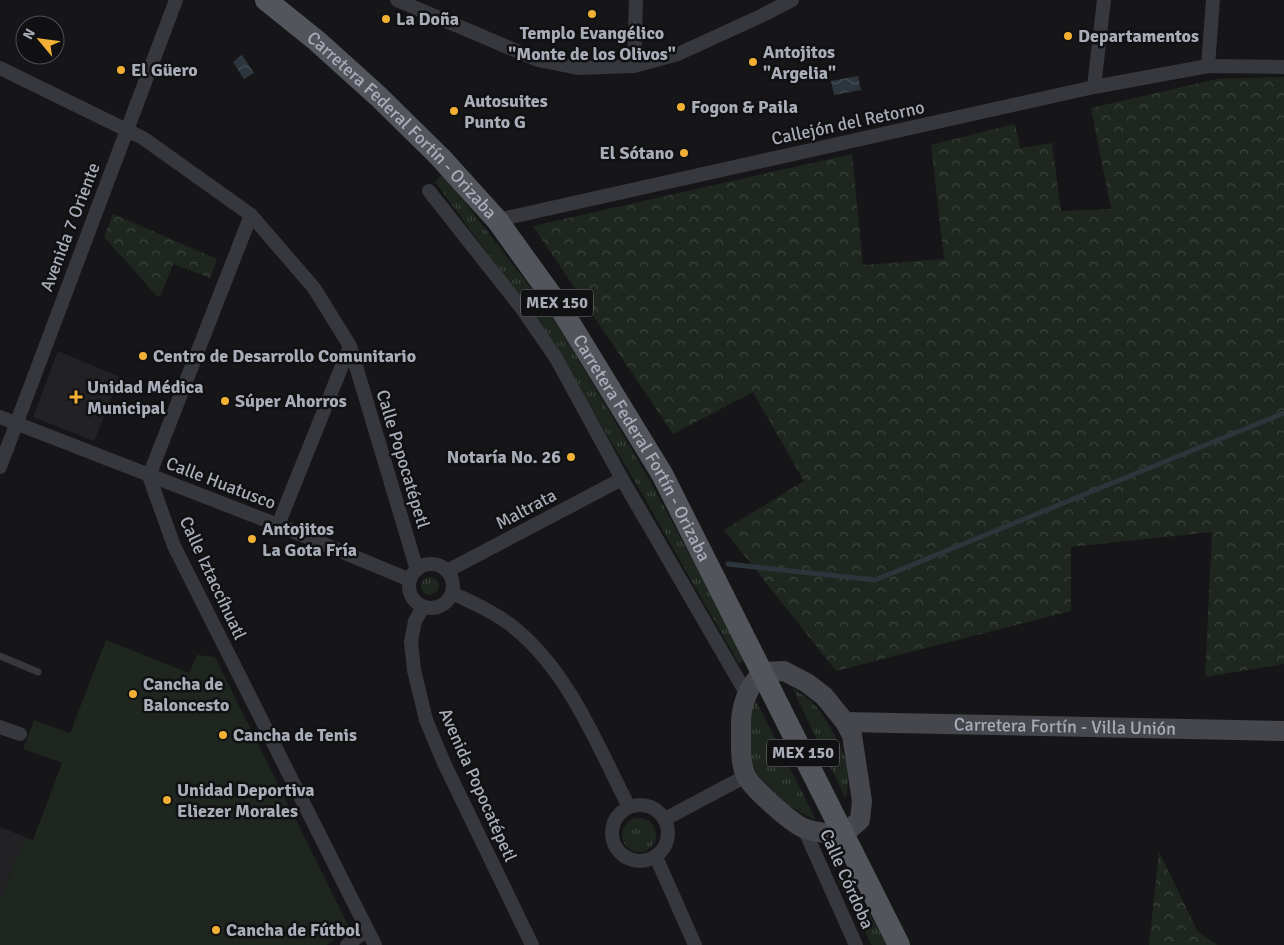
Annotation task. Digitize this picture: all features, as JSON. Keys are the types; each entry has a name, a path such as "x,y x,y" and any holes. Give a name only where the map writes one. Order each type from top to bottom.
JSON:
{"main road":[{"name":"Carretera Federal Fortín - Orizaba","path":"266,0 317,41 379,97 440,157 496,220 561,309 662,474 899,945"},
{"path":"784,671 807,683 824,696 845,722 852,735 862,801 860,820 844,834 804,829 774,806 746,776 740,723 746,694 754,680 763,672 784,671"},
{"name":"Carretera Fortín - Villa Unión","path":"845,722 1284,731"}],"street":[{"name":"Avenida 7 Oriente","path":"0,467 176,0"},
{"path":"397,0 538,60 578,68 634,66 678,54 792,0"},
{"path":"634,66 636,0"},
{"path":"1094,87 1104,0"},
{"path":"1208,66 1213,0"},
{"name":"Callejón del Retorno","path":"496,220 1094,87 1208,66 1284,68"},
{"name":"Calle Popocatépetl","path":"0,68 143,138 251,215 314,288 350,346 414,575"},
{"path":"429,190 523,310 556,358 622,479 746,694"},
{"path":"149,476 251,215"},
{"path":"278,525 350,346"},
{"name":"Calle Huatusco","path":"0,417 149,476 414,575"},
{"name":"Calle Iztaccíhuatl","path":"149,476 174,546 375,945"},
{"name":"Maltrata","path":"447,571 622,479"},
{"path":"429,564 436,565 447,571 453,581 452,593 444,604 437,607 423,607 413,599 409,586 414,575 429,564"},
{"path":"452,593 487,610 518,631 545,658 568,689 629,807"},
{"name":"Avenida Popocatépetl","path":"423,607 415,621 411,642 414,670 426,720 444,763 532,945"},
{"path":"0,726 20,734"},
{"path":"665,819 746,776"},
{"path":"637,804 645,805 660,812 665,819 669,836 662,852 656,857 647,861 629,859 621,854 615,846 612,838 612,828 621,812 629,807 637,804"},
{"name":"Calle Córdoba","path":"804,829 856,945"},
{"path":"656,857 695,945"},
{"path":"347,945 367,930"}],"lane":[{"path":"0,656 38,672"}],"shaded area":[{"name":"Unidad Médica Municipal","path":"58,351 120,377 94,441 33,417"},
{"path":"0,827 25,837 0,900"}],"green space":[{"path":"1284,77 1284,664 1205,677 1212,532 1071,547 1071,611 836,671 724,530 804,481 753,392 673,434 533,226 852,154 863,265 944,259 931,145 1015,124 1020,148 1052,143 1061,211 1111,209 1091,108 1217,79"},
{"path":"443,174 552,315 649,479 746,659 739,664 637,485 540,324 435,182"},
{"path":"113,214 217,259 210,278 173,264 161,295 157,296 104,237"},
{"path":"426,577 434,577 439,582 437,593 426,595 421,590 421,582"},
{"name":"Unidad Deportiva Eliezer Morales","path":"106,640 189,673 197,655 215,657 350,929 327,945 0,945 0,900 25,837 33,840 62,763 23,749 34,720 70,733"},
{"path":"792,688 809,699 815,706 826,720 840,747 848,771 846,799"},
{"path":"754,697 816,820 781,800 763,783 757,772 752,760 747,733"},
{"path":"639,818 651,823 656,835 651,847 639,852 627,847 622,835 627,823"},
{"path":"1159,852 1198,932 1217,945 1149,945"},
{"path":"846,873 887,945 872,945 837,879"}],"water":[{"path":"242,55 254,73 244,79 233,62"},
{"path":"858,76 861,90 834,95 831,81"}],"waterway":[{"path":"728,564 875,580 1284,413"}],"place":[{"name":"Templo Evangélico \"Monte de los Olivos\"","path":"592,14"},
{"name":"La Doña","path":"386,19"},
{"name":"Departamentos","path":"1068,36"},
{"name":"Antojitos \"Argelia\"","path":"753,62"},
{"name":"El Güero","path":"121,70"},
{"name":"Fogon & Paila","path":"681,107"},
{"name":"Autosuites Punto G","path":"454,111"},
{"name":"El Sótano","path":"684,153"},
{"name":"Centro de Desarrollo Comunitario","path":"143,356"},
{"name":"Unidad Médica Municipal","path":"76,397"},
{"name":"Súper Ahorros","path":"225,401"},
{"name":"Notaría No. 26","path":"571,457"},
{"name":"Antojitos La Gota Fría","path":"252,539"},
{"name":"Cancha de Baloncesto","path":"133,694"},
{"name":"Cancha de Tenis","path":"223,735"},
{"name":"Unidad Deportiva Eliezer Morales","path":"167,800"},
{"name":"Cancha de Fútbol","path":"216,930"}]}
